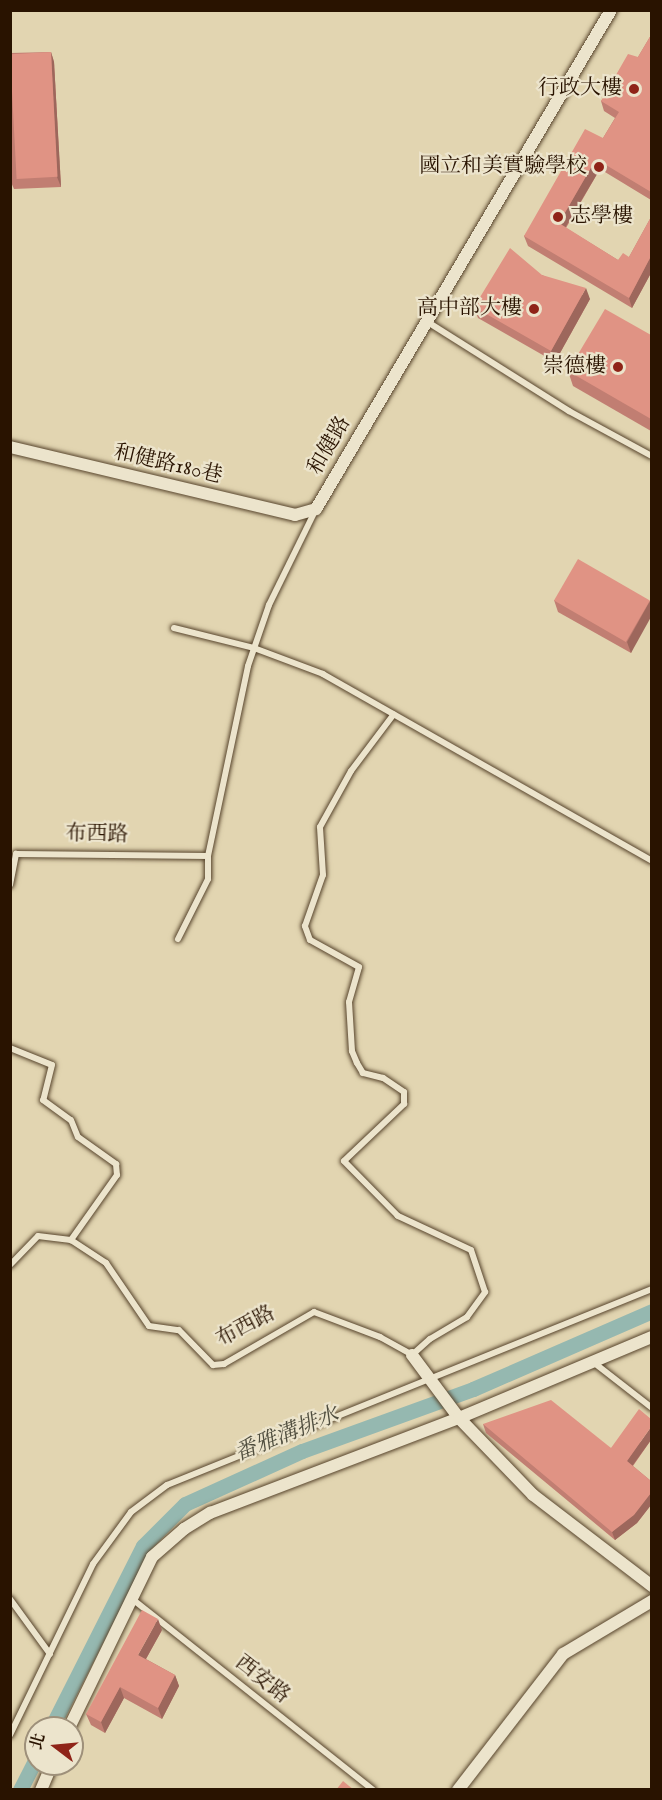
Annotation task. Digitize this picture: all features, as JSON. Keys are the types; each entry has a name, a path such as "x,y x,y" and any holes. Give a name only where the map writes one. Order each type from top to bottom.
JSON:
{"street":[{"name":"和健路","path":"316,508 425,320 611,10"},
{"name":"和健路180巷","path":"10,447 295,515 316,508"},
{"path":"75,1716 135,1600 152,1557 184,1529 210,1513 651,1337"},
{"path":"412,1355 456,1414 533,1495 651,1586"},
{"path":"458,1790 562,1654 651,1601"},
{"path":"40,1790 46,1776"}],"lane":[{"path":"425,320 570,411 651,456"},
{"name":"和健路","path":"178,939 208,879 208,856 254,648 269,604 316,508"},
{"path":"174,628 254,648 323,674 651,861"},
{"path":"394,714 351,771 320,827 323,875 305,926 310,940 359,967 349,1002 352,1051 357,1064 363,1073 383,1078 404,1092 404,1104 344,1161 388,1208 471,1250 480,1268 485,1292 467,1317 429,1339 412,1355"},
{"name":"布西路","path":"10,885 16,854 208,856"},
{"path":"10,1048 52,1065 43,1100 71,1120 78,1137 116,1164 117,1175 71,1240"},
{"name":"布西路","path":"10,1265 38,1236 71,1240 106,1263 149,1326 179,1330 213,1365 224,1364 314,1312 380,1337 412,1355"},
{"path":"10,1735 93,1564 131,1512 167,1485 432,1380 651,1289"},
{"path":"592,1361 651,1408"},
{"path":"10,1599 50,1654"},
{"name":"西安路","path":"135,1600 373,1790"}],"building":[{"path":"651,35 651,192 596,159 559,223 618,260 623,253 629,257 651,217 651,259 629,298 524,236 585,129 603,138 619,112 601,101 628,54 638,57"},
{"path":"51,52 58,177 17,179 10,54"},
{"name":"高中部大樓","path":"510,248 542,275 586,288 551,351 474,307"},
{"name":"崇德樓","path":"605,309 651,335 651,419 568,371"},
{"path":"578,559 650,600 626,642 554,601"},
{"path":"551,1400 611,1448 639,1409 651,1419 651,1427 627,1461 651,1481 651,1493 634,1515 612,1532 483,1424"},
{"path":"142,1610 158,1619 138,1655 175,1675 158,1708 120,1687 101,1722 86,1714"},
{"path":"343,1781 354,1790 336,1790"}],"waterway":[{"name":"番雅溝排水","path":"57,1716 143,1546 185,1504 302,1451 473,1389 652,1311"},
{"name":"番雅溝排水","path":"20,1790 27,1776"}],"place":[{"name":"行政大樓","path":"634,89"},
{"name":"國立和美實驗學校","path":"599,167"},
{"name":"志學樓","path":"558,217"},
{"name":"高中部大樓","path":"534,309"},
{"name":"崇德樓","path":"618,367"}]}
